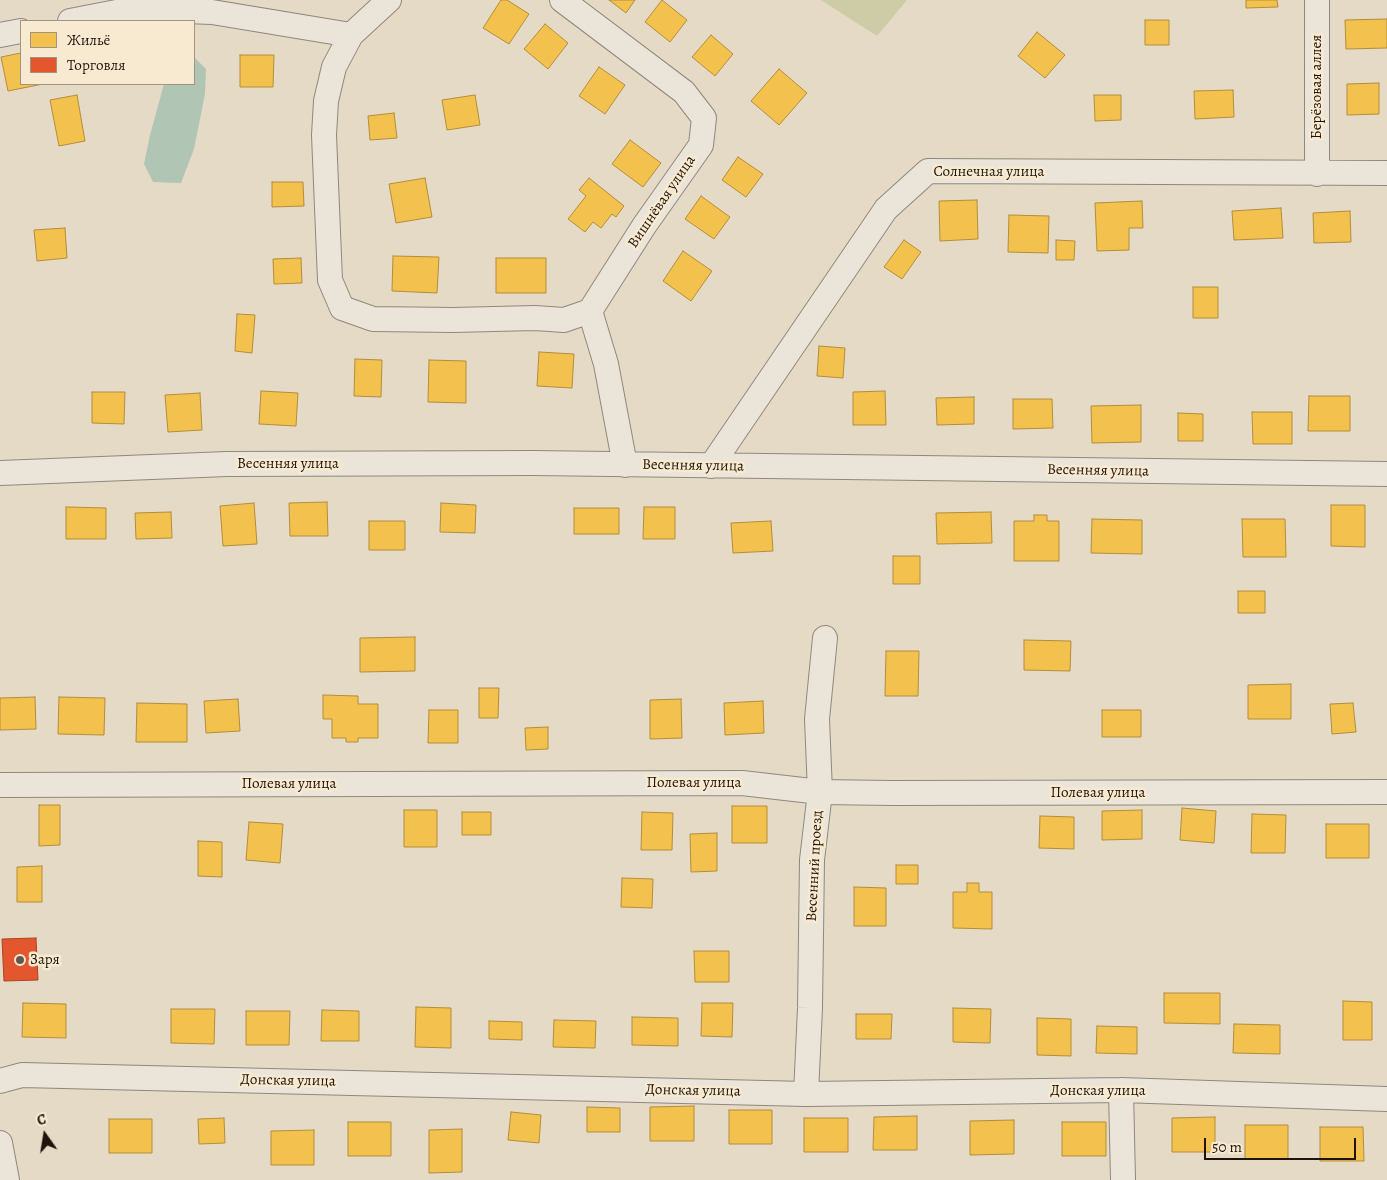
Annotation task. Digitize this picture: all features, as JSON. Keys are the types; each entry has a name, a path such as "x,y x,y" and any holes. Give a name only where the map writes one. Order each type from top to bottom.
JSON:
{"street":[{"path":"389,0 350,34 334,67 326,101 324,135 330,280 342,308 373,319 453,320 536,318 564,320 590,311 606,364 625,465"},
{"name":"Вишнёвая улица","path":"562,0 684,92 704,118 701,145 644,226 590,311"},
{"name":"Берёзовая аллея","path":"1316,174 1317,0"},
{"path":"75,20 132,9 212,12 350,34"},
{"path":"0,35 20,31"},
{"name":"Солнечная улица","path":"711,466 886,209 928,171 1387,173"},
{"name":"Весенняя улица","path":"0,472 227,464 533,463 1387,474"},
{"name":"Весенний проезд","path":"806,1094 810,1008 812,860 820,792 816,719 825,638"},
{"name":"Полевая улица","path":"0,785 742,783 820,792 1387,792"},
{"name":"Донская улица","path":"0,1081 22,1074 806,1094 1121,1090 1387,1099"},
{"path":"1121,1090 1123,1180"},
{"path":"0,1143 7,1180"}],"shaded area":[{"path":"821,0 907,0 877,36"},
{"path":"195,58 206,69 205,94 194,149 181,183 153,182 144,164 164,85 195,85"}],"building: Жильё":[{"path":"501,0 507,0 529,14 509,44 483,28"},
{"path":"609,0 635,0 626,13"},
{"path":"662,0 687,20 670,42 645,22"},
{"path":"1246,0 1277,0 1278,7 1246,8"},
{"path":"1387,19 1387,48 1346,49 1345,20"},
{"path":"1145,20 1169,20 1169,45 1145,45"},
{"path":"545,24 568,43 548,69 524,49"},
{"path":"1037,32 1065,55 1045,78 1018,56"},
{"path":"711,35 733,54 715,76 692,57"},
{"path":"20,53 20,85 38,85 8,91 1,57"},
{"path":"240,55 274,55 273,87 240,87"},
{"path":"599,67 625,85 605,114 579,96"},
{"path":"779,69 807,93 779,125 751,101"},
{"path":"1379,83 1379,114 1347,115 1347,84"},
{"path":"1233,90 1234,117 1195,119 1194,91"},
{"path":"77,95 85,141 59,146 50,100"},
{"path":"475,95 480,125 447,130 442,100"},
{"path":"1094,95 1121,95 1121,120 1095,121"},
{"path":"394,113 397,138 370,140 368,116"},
{"path":"630,140 661,163 643,187 612,164"},
{"path":"738,157 763,174 746,197 722,180"},
{"path":"425,178 432,217 396,223 389,184"},
{"path":"589,178 624,206 616,217 612,214 601,228 593,222 585,232 568,219 586,196 579,190"},
{"path":"272,182 303,182 304,206 272,207"},
{"path":"701,196 730,217 714,239 685,219"},
{"path":"977,200 978,239 940,241 939,201"},
{"path":"1142,201 1143,228 1129,228 1129,250 1097,251 1095,203"},
{"path":"1281,208 1283,238 1234,240 1232,211"},
{"path":"1350,211 1351,242 1314,243 1313,213"},
{"path":"1009,215 1049,216 1048,253 1008,252"},
{"path":"65,228 67,258 37,261 34,230"},
{"path":"904,240 921,252 902,279 884,267"},
{"path":"1056,240 1075,241 1074,260 1056,260"},
{"path":"683,251 712,271 691,301 663,281"},
{"path":"393,256 439,257 437,293 392,291"},
{"path":"301,258 302,283 274,284 273,259"},
{"path":"496,258 546,258 546,293 496,293"},
{"path":"1193,287 1218,287 1218,318 1193,318"},
{"path":"237,314 255,315 252,353 235,351"},
{"path":"819,346 845,348 843,378 817,376"},
{"path":"539,352 574,354 572,388 537,386"},
{"path":"355,359 382,360 381,397 354,396"},
{"path":"429,360 466,361 466,403 428,402"},
{"path":"261,391 298,393 296,426 259,424"},
{"path":"885,391 886,425 853,425 853,392"},
{"path":"92,392 125,392 124,424 92,423"},
{"path":"200,393 202,430 168,432 165,395"},
{"path":"1309,396 1350,396 1350,431 1308,431"},
{"path":"974,397 974,424 937,425 936,398"},
{"path":"1013,399 1052,399 1053,428 1013,429"},
{"path":"1141,405 1141,442 1092,443 1091,406"},
{"path":"1252,412 1292,412 1292,444 1253,444"},
{"path":"1178,413 1203,414 1203,441 1178,441"},
{"path":"327,502 328,536 290,536 289,503"},
{"path":"254,503 257,544 223,546 220,506"},
{"path":"441,503 476,505 475,533 440,532"},
{"path":"1331,505 1365,505 1365,547 1331,546"},
{"path":"66,507 106,508 106,539 66,539"},
{"path":"644,507 675,507 675,539 643,539"},
{"path":"574,508 619,508 619,534 574,534"},
{"path":"171,512 172,538 136,539 135,513"},
{"path":"991,512 992,543 937,544 936,513"},
{"path":"1034,515 1047,515 1047,521 1059,521 1059,561 1014,561 1014,521 1034,521"},
{"path":"1092,519 1142,520 1142,554 1091,553"},
{"path":"1242,519 1285,519 1286,557 1243,557"},
{"path":"369,521 405,521 405,550 369,550"},
{"path":"771,521 773,551 733,553 731,523"},
{"path":"893,556 920,556 920,584 893,584"},
{"path":"1238,591 1265,591 1265,613 1238,613"},
{"path":"415,637 415,671 360,672 360,638"},
{"path":"1024,640 1071,641 1070,671 1024,670"},
{"path":"886,651 919,651 918,696 885,696"},
{"path":"1291,684 1291,719 1248,719 1248,685"},
{"path":"479,688 499,688 498,718 479,718"},
{"path":"323,695 358,696 358,704 378,704 378,738 358,738 358,742 346,742 346,738 332,738 332,719 323,719"},
{"path":"35,697 36,729 0,730 0,698"},
{"path":"59,697 105,698 104,735 58,734"},
{"path":"238,699 240,731 206,733 204,701"},
{"path":"681,699 682,738 650,739 650,700"},
{"path":"763,701 764,733 725,735 724,703"},
{"path":"137,703 187,704 187,742 136,742"},
{"path":"1353,703 1356,732 1332,734 1330,704"},
{"path":"429,710 458,710 458,743 428,743"},
{"path":"1102,710 1141,710 1141,737 1102,737"},
{"path":"548,727 548,749 526,750 525,728"},
{"path":"39,805 60,805 60,845 39,846"},
{"path":"732,806 767,806 767,843 732,843"},
{"path":"1182,808 1216,811 1214,843 1180,840"},
{"path":"404,810 437,810 437,847 404,847"},
{"path":"1142,810 1142,839 1102,840 1102,811"},
{"path":"462,812 491,812 491,835 462,835"},
{"path":"642,812 673,813 672,850 641,850"},
{"path":"1252,814 1286,815 1285,853 1251,853"},
{"path":"1040,816 1074,817 1074,849 1039,848"},
{"path":"249,822 283,824 280,863 246,860"},
{"path":"1326,824 1369,824 1369,858 1326,858"},
{"path":"717,833 717,871 691,872 690,834"},
{"path":"198,841 222,842 222,877 198,876"},
{"path":"896,865 918,865 918,884 896,884"},
{"path":"42,866 42,902 17,902 17,867"},
{"path":"622,878 653,879 652,908 621,907"},
{"path":"967,883 979,883 979,892 992,892 992,929 953,928 953,892 967,892"},
{"path":"854,887 886,888 886,926 854,926"},
{"path":"694,951 729,951 729,982 695,982"},
{"path":"1164,993 1220,993 1220,1024 1164,1023"},
{"path":"1343,1001 1372,1002 1372,1040 1343,1040"},
{"path":"23,1003 66,1004 66,1038 22,1037"},
{"path":"702,1003 733,1003 732,1037 701,1036"},
{"path":"416,1007 451,1008 451,1048 415,1047"},
{"path":"953,1008 991,1009 990,1043 953,1042"},
{"path":"171,1009 215,1009 214,1044 171,1043"},
{"path":"322,1010 359,1011 359,1041 321,1041"},
{"path":"246,1011 290,1011 289,1045 246,1045"},
{"path":"856,1014 892,1014 891,1039 856,1039"},
{"path":"632,1017 678,1018 678,1046 632,1045"},
{"path":"1037,1018 1071,1019 1071,1056 1037,1055"},
{"path":"554,1020 596,1021 595,1048 553,1047"},
{"path":"489,1021 522,1022 522,1040 489,1039"},
{"path":"1234,1024 1280,1025 1280,1054 1233,1053"},
{"path":"1097,1026 1137,1027 1137,1054 1096,1053"},
{"path":"694,1106 694,1141 650,1141 650,1107"},
{"path":"587,1107 620,1108 620,1132 587,1132"},
{"path":"729,1110 772,1110 772,1144 729,1144"},
{"path":"511,1112 541,1115 539,1143 508,1140"},
{"path":"917,1116 917,1150 873,1150 874,1117"},
{"path":"1215,1117 1215,1152 1172,1152 1172,1118"},
{"path":"224,1118 225,1143 199,1144 198,1119"},
{"path":"804,1118 848,1118 848,1152 804,1152"},
{"path":"109,1119 152,1119 152,1153 109,1153"},
{"path":"1014,1120 1014,1154 970,1155 970,1121"},
{"path":"348,1122 391,1122 391,1156 348,1156"},
{"path":"1062,1122 1106,1122 1106,1156 1062,1156"},
{"path":"1245,1125 1288,1125 1288,1159 1245,1159"},
{"path":"1320,1127 1363,1127 1364,1161 1320,1161"},
{"path":"462,1129 462,1172 429,1173 429,1130"},
{"path":"314,1130 314,1165 271,1165 271,1131"}],"building: Торговля":[{"name":"Заря","path":"36,938 38,980 4,981 2,939"}],"place":[{"name":"Заря","path":"20,960"}]}
